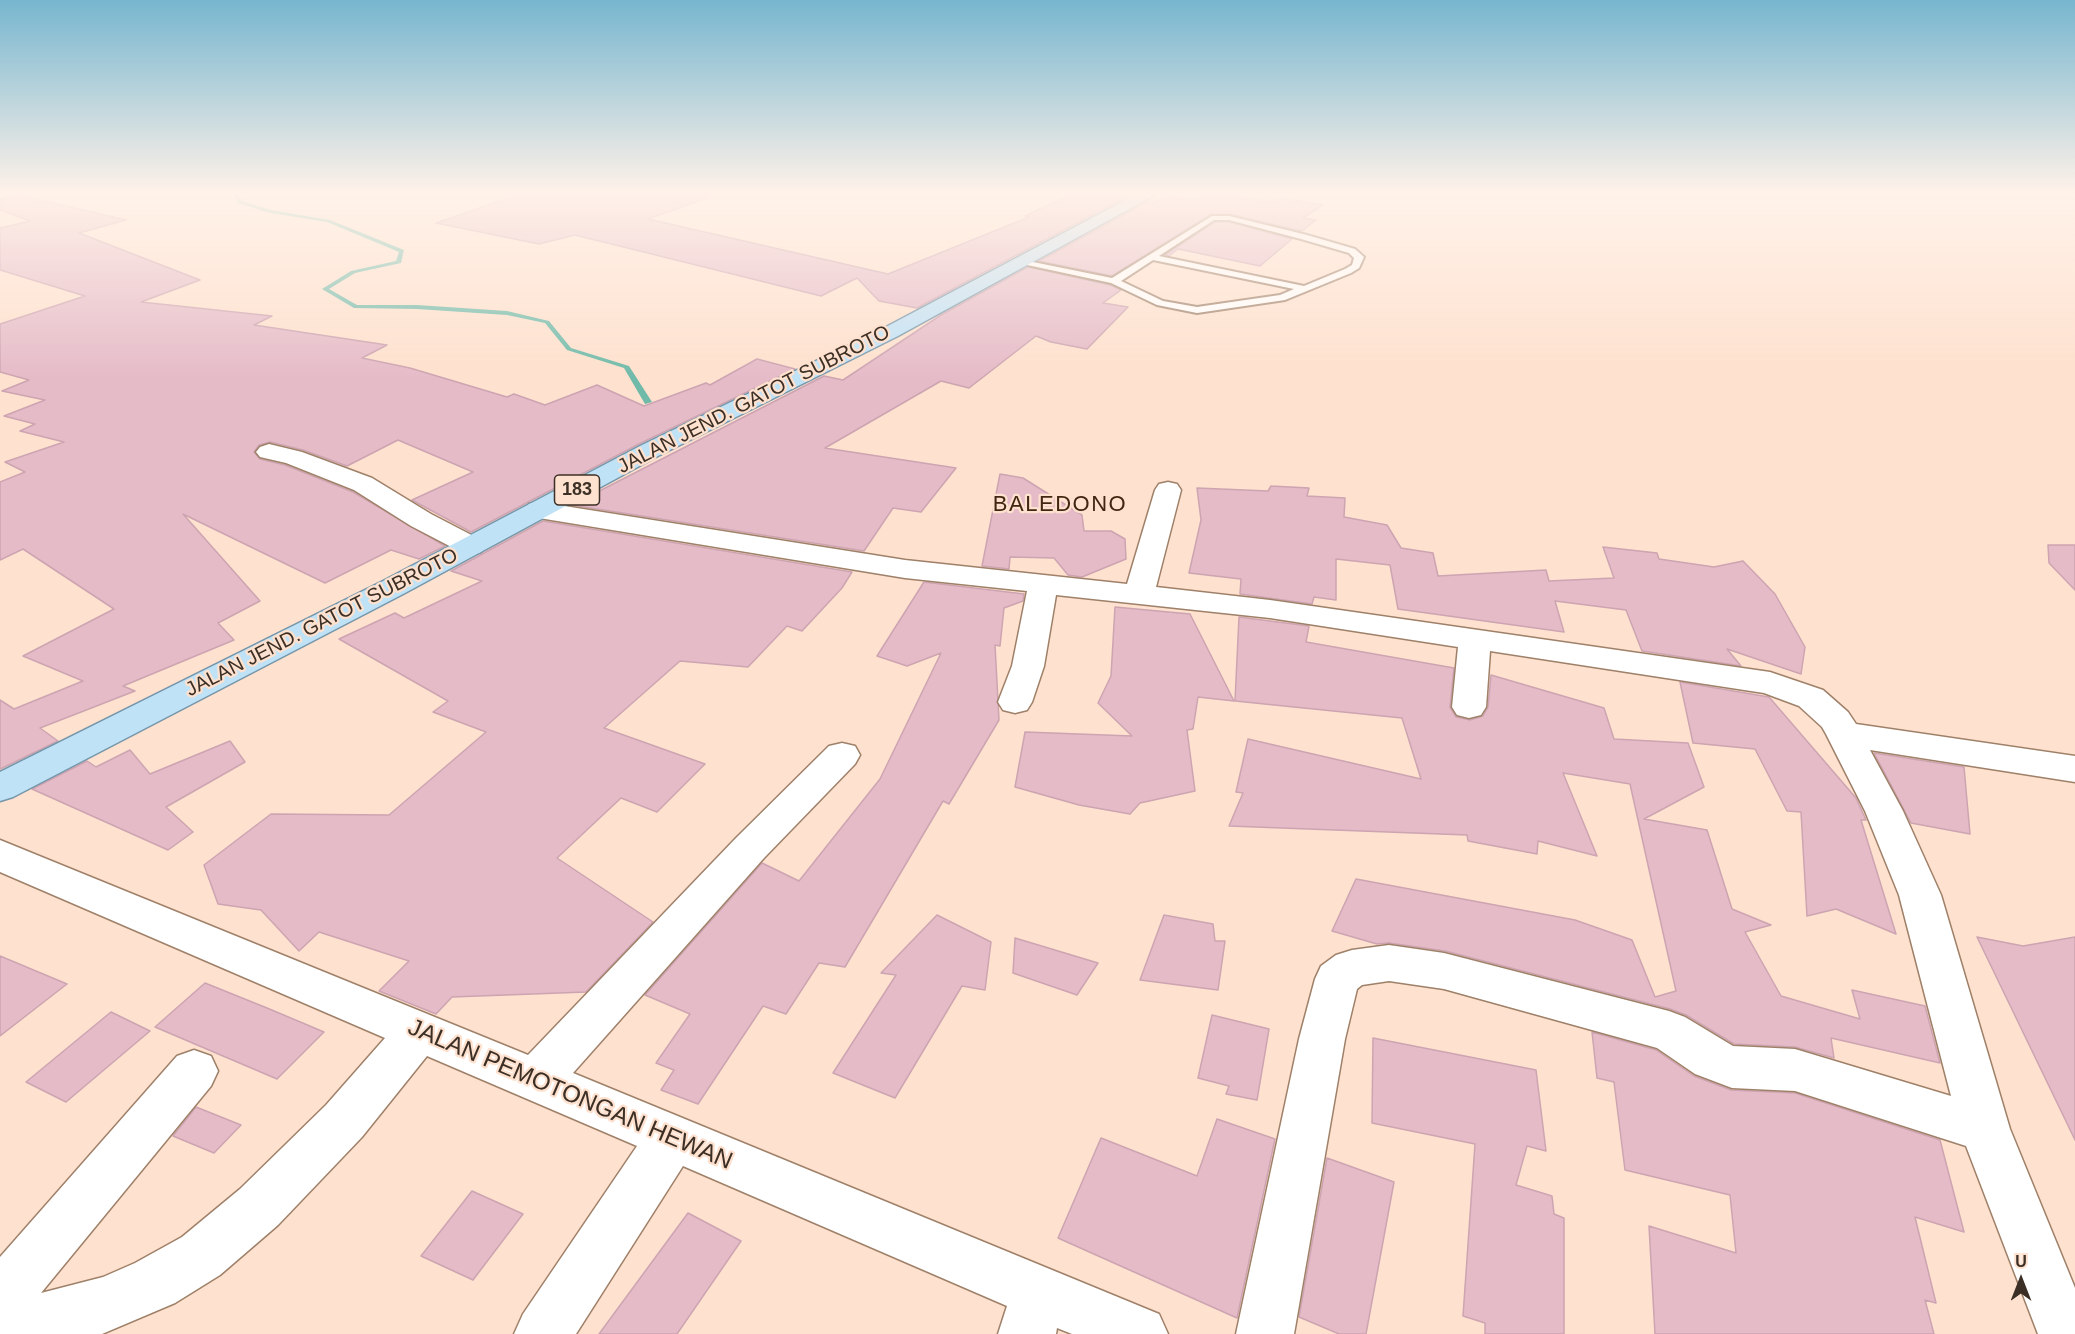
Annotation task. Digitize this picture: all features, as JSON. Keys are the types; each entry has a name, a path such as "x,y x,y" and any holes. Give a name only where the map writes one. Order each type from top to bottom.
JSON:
{"main road":[{"name":"JALAN JEND. GATOT SUBROTO","path":"0,788 471,546 649,451 891,332 1041,253"}],"street":[{"path":"269,452 312,463 363,484 421,520 471,546"},
{"path":"1139,594 1168,490"},
{"path":"539,510 905,569 1270,609 1475,639 1770,683 1811,698 1836,720 1844,734 1884,811 1920,895 1985,1130 2052,1302 2069,1334"},
{"path":"1015,702 1028,666 1043,584"},
{"path":"1469,707 1475,639"},
{"path":"1844,734 2075,770"},
{"path":"537,1079 742,857 842,755"},
{"name":"JALAN PEMOTONGAN HEWAN","path":"0,855 537,1079 672,1138 1034,1313 1140,1334"},
{"path":"1265,1334 1322,1039 1337,979 1353,968 1389,963 1443,971 1582,1010 1669,1031 1712,1059 1732,1067 1795,1070 1985,1130"},
{"path":"0,1329 105,1305 155,1283 201,1256 258,1207 344,1121 419,1031"},
{"path":"0,1299 194,1071"},
{"path":"543,1334 672,1138"}],"lane":[{"path":"1114,280 1156,253"},
{"path":"1023,263 1114,280 1149,299 1191,310 1252,304 1282,298 1354,268 1359,257 1355,253"},
{"path":"1150,257 1306,289"}],"building":[{"path":"0,253 131,253 200,280 141,302 272,316 254,325 387,345 362,358 410,368 507,397 514,394 545,405 597,385 644,406 706,383 710,385 757,359 795,369 639,444 471,532 412,500 473,472 398,440 347,466 303,450 270,442 259,445 254,452 260,459 285,465 353,492 445,546 419,559 391,550 325,583 183,514 260,601 218,623 234,640 123,686 135,691 40,728 58,741 0,769 0,700 14,709 83,681 23,656 114,609 23,549 0,560 0,482 25,472 5,462 64,442 20,431 35,424 4,416 45,400 2,391 29,380 0,372 0,324 85,296 0,270"},
{"path":"649,253 797,253 888,274 939,253 1020,253 917,308 879,301 857,278 821,296"},
{"path":"1053,253 1148,253 1112,276 1039,261"},
{"path":"1199,253 1275,253 1260,266"},
{"path":"1028,267 1110,285 1121,290 1103,303 1128,307 1087,349 1051,342 1036,336 969,388 941,381 825,448 956,468 921,512 893,508 864,551 572,505 824,376 843,380 941,315"},
{"path":"1000,474 1023,478 1082,515 1084,531 1111,531 1125,539 1126,559 1082,577 1068,575 1054,558 1010,557 1009,569 982,566"},
{"path":"1271,486 1309,488 1307,496 1345,498 1344,517 1387,525 1401,548 1433,553 1438,576 1546,570 1549,581 1614,578 1603,547 1657,553 1659,559 1714,567 1743,561 1775,594 1805,647 1801,674 1727,649 1741,666 1642,651 1626,610 1555,601 1564,632 1398,609 1390,565 1336,559 1336,600 1314,597 1312,604 1240,594 1241,579 1189,573 1201,520 1197,488 1268,491"},
{"path":"543,521 852,572 842,588 802,631 787,626 748,667 680,661 604,728 705,764 657,812 621,798 557,858 653,922 586,992 452,997 436,1014 379,991 409,961 319,932 299,951 261,910 218,904 204,865 271,814 389,815 486,732 433,712 448,701 339,639 395,613 404,618 482,581 451,571"},
{"path":"2048,545 2075,545 2075,590 2049,563"},
{"path":"924,582 1024,594 1023,601 1004,608 1000,646 995,645 999,720 949,804 943,801 845,967 819,963 786,1014 763,1006 698,1104 661,1090 674,1070 656,1063 690,1014 645,995 762,863 799,881 880,779 941,653 907,666 877,656"},
{"path":"1115,607 1190,614 1234,701 1198,697 1193,729 1187,730 1195,791 1140,803 1130,814 1079,805 1015,787 1025,732 1132,736 1098,703 1111,676"},
{"path":"1239,617 1309,626 1306,642 1454,668 1450,707 1456,717 1470,720 1483,716 1488,707 1491,675 1604,708 1614,739 1688,743 1704,787 1644,819 1707,830 1732,909 1771,925 1745,932 1781,996 1860,1019 1852,990 1925,1006 1940,1063 1831,1038 1834,1058 1795,1047 1734,1044 1686,1015 1670,1009 1445,951 1389,943 1377,944 1332,931 1356,879 1575,920 1632,940 1655,997 1676,991 1630,784 1563,773 1597,856 1538,841 1537,854 1468,841 1467,835 1229,826 1243,793 1236,792 1248,739 1421,779 1402,718 1235,701"},
{"path":"1680,682 1769,697 1856,798 1866,820 1861,820 1896,934 1836,909 1807,916 1801,812 1787,811 1755,749 1693,743"},
{"path":"230,741 245,762 166,807 193,832 168,850 32,789 87,761 96,767 130,750 150,774"},
{"path":"1874,753 1964,767 1970,834 1911,823"},
{"path":"937,915 991,942 985,990 962,986 895,1098 833,1073 896,975 881,973"},
{"path":"1164,915 1213,924 1215,941 1225,941 1218,990 1140,980"},
{"path":"1977,937 2023,946 2075,937 2075,1140"},
{"path":"1015,938 1098,963 1077,995 1013,973"},
{"path":"0,956 67,984 0,1036"},
{"path":"205,983 324,1032 277,1079 155,1027"},
{"path":"111,1012 150,1031 66,1102 26,1082"},
{"path":"1212,1015 1269,1029 1257,1100 1226,1094 1229,1086 1198,1078"},
{"path":"1592,1032 1656,1050 1694,1076 1731,1090 1795,1093 1940,1140 1964,1232 1915,1217 1936,1303 1925,1300 1934,1334 1655,1334 1649,1226 1736,1253 1730,1195 1625,1170 1614,1082 1597,1078"},
{"path":"1373,1038 1536,1070 1546,1151 1527,1146 1516,1185 1552,1196 1554,1214 1564,1218 1564,1334 1485,1334 1485,1323 1463,1316 1475,1144 1372,1123"},
{"path":"196,1107 241,1125 214,1153 173,1136"},
{"path":"1217,1119 1275,1139 1237,1318 1058,1238 1101,1138 1197,1176"},
{"path":"1327,1158 1394,1182 1366,1334 1339,1334 1299,1317"},
{"path":"472,1191 523,1214 473,1280 421,1256"},
{"path":"688,1213 741,1241 677,1334 599,1334"}],"waterway":[{"path":"401,253 399,262 353,272 325,289 356,307 417,307 507,313 547,322 569,349 627,367 648,402"}],"district":[{"name":"BALEDONO","path":"1060,505"}]}
